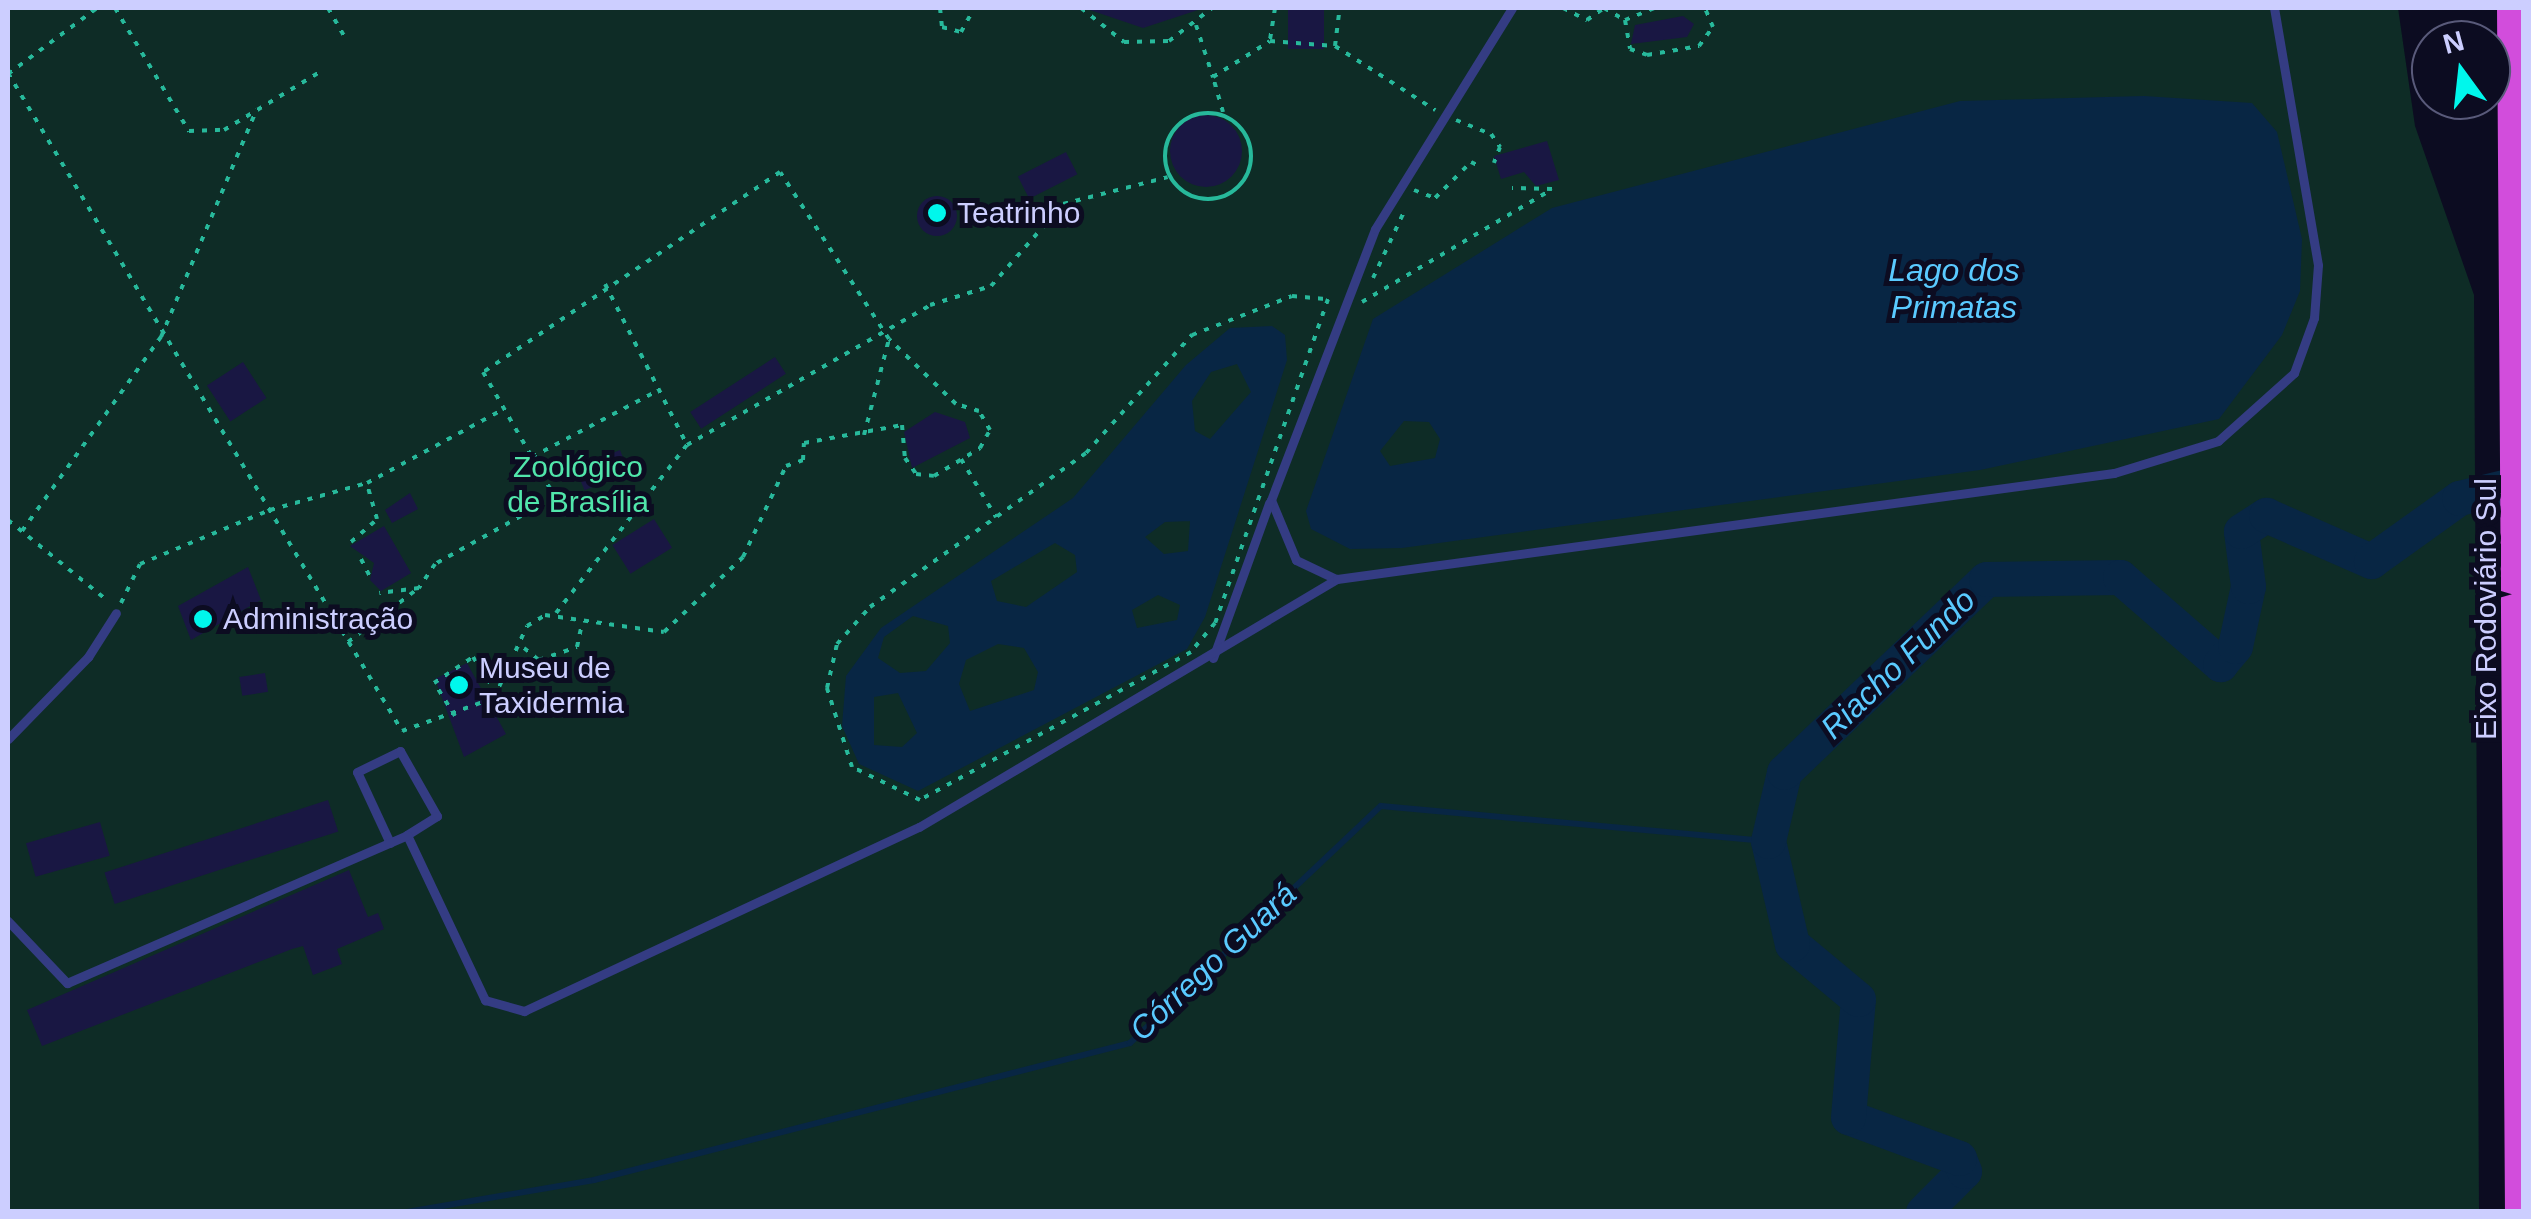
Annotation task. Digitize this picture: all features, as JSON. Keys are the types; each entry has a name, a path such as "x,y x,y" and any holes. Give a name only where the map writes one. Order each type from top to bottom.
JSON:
{"highway":[{"name":"Eixo Rodoviário Sul","path":"2511,8 2520,416 2518,1212"}],"lane":[{"path":"1212,660 1349,286 1440,114 1512,8"},
{"path":"407,835 484,1000 496,1010 524,1011 919,827 1212,660 1336,579 2114,473 2218,441 2294,372 2314,318 2318,265 2274,8"},
{"path":"1270,500 1296,560 1336,579"},
{"path":"8,739 88,657 116,612"},
{"path":"8,921 67,983 390,843 437,816 400,750 356,772 390,843"}],"path":[{"path":"98,8 8,74 161,338 270,510 402,731 455,716 494,698 492,687 473,657 434,683 455,716"},
{"path":"115,8 190,131 224,130 318,73"},
{"path":"328,8 345,38"},
{"path":"940,8 942,27 961,32 974,8"},
{"path":"1082,8 1124,42 1169,41 1196,25 1212,8"},
{"path":"1270,41 1275,8"},
{"path":"1335,46 1340,8"},
{"path":"1563,8 1586,20 1604,8 1625,20"},
{"path":"1625,20 1654,8"},
{"path":"1625,20 1630,49 1647,56 1698,46 1713,27 1708,8"},
{"path":"1196,25 1223,114 1250,140 1252,174 1223,198 1186,197 1168,177 1170,134 1196,110 1223,114"},
{"path":"1212,77 1270,41 1335,46 1440,114 1491,134 1500,147 1494,163"},
{"path":"22,531 161,338 257,109"},
{"path":"1446,134 1454,119"},
{"path":"1414,190 1435,198 1471,162 1478,166"},
{"path":"348,642 419,588 435,564 555,497 484,372 604,283 780,172 889,339 956,404 980,411 990,430 961,459 916,474 902,425 864,435 804,442 803,460 786,466 743,558 664,632 582,624 555,614"},
{"path":"1357,316 1422,176"},
{"path":"492,687 524,648 527,626 555,614 687,445 883,330 990,286 1063,204 1168,177"},
{"path":"1362,300 1552,189 1512,188"},
{"path":"604,283 687,445"},
{"path":"1292,296 1328,299 1216,623 1191,652 920,800 883,789 852,767 832,728 827,688 837,644 870,607 996,517 1086,453 1192,335 1292,296"},
{"path":"864,435 889,339"},
{"path":"532,458 660,390"},
{"path":"8,520 93,581 116,612 140,564 270,510 368,483 504,409"},
{"path":"961,459 996,517"},
{"path":"351,542 377,519 368,483"},
{"path":"360,560 369,575"},
{"path":"380,594 419,588"},
{"path":"524,648 540,660 577,647 582,624"}],"green space":[{"name":"Zoológico de Brasília","path":"8,8 2398,8 2411,120 2474,295 2479,1211 8,1211"}],"water":[{"name":"Lago dos Primatas","path":"2144,96 2252,103 2277,132 2302,239 2300,291 2282,335 2219,419 1980,470 1402,548 1350,549 1311,529 1306,511 1373,319 1552,208 1960,101","holes":["1404,421 1429,422 1440,439 1435,458 1390,466 1380,451"]},
{"path":"1272,326 1285,335 1287,360 1205,617 1187,649 918,791 859,764 842,726 846,676 881,628 1073,498 1186,365 1230,328","holes":["1237,364 1251,392 1210,439 1195,431 1192,401 1211,372","1190,521 1188,551 1164,554 1145,537 1165,522","1055,543 1075,555 1077,572 1026,607 997,601 991,581","1158,595 1180,605 1177,620 1137,628 1132,610","913,616 948,626 950,643 926,671 900,673 878,658 884,637","998,644 1024,648 1038,672 1034,690 970,711 959,684 966,660","898,693 917,733 902,747 874,745 874,697"]}],"building":[{"path":"1084,8 1204,8 1143,28"},
{"path":"1288,8 1324,8 1324,49 1288,49"},
{"path":"1683,16 1694,24 1687,37 1631,44 1635,25"},
{"path":"1206,115 1220,117 1232,125 1240,137 1240,165 1232,177 1220,185 1206,187 1192,185 1180,177 1172,165 1170,151 1172,137 1180,125 1192,117"},
{"path":"1547,141 1559,180 1536,186 1524,172 1501,179 1494,156"},
{"path":"1066,152 1077,174 1029,199 1018,177"},
{"name":"Teatrinho","path":"937,196 951,202 957,216 951,230 937,236 923,230 917,216 923,202"},
{"path":"775,357 786,374 701,429 690,412"},
{"path":"243,362 266,398 230,421 207,385"},
{"path":"935,412 965,422 970,438 912,468 904,432"},
{"path":"620,450 629,472 584,490 575,468"},
{"path":"410,493 418,509 392,523 385,510"},
{"path":"654,519 672,548 630,574 612,545"},
{"path":"384,526 411,573 381,591 370,580 374,563 350,546"},
{"path":"248,567 261,600 191,640 178,606"},
{"path":"467,663 506,734 464,757 435,679"},
{"path":"265,673 268,692 242,696 239,677"},
{"path":"328,800 338,831 115,904 105,873"},
{"path":"100,822 110,856 36,877 26,843"},
{"path":"349,870 368,917 378,913 384,929 337,949 342,964 313,975 303,946 292,949 42,1046 27,1010"}],"waterway":[{"name":"Riacho Fundo","path":"1923,1212 1964,1171 1959,1158 1848,1117 1858,999 1792,944 1768,841 1784,772 1986,579 2120,577 2220,664 2235,646 2248,586 2241,531 2266,515 2371,561 2459,498 2524,482"},
{"name":"Córrego Guará","path":"407,1212 594,1180 1130,1043 1381,806 1768,841"}],"place":[{"name":"Teatrinho","path":"937,213"},
{"name":"Administração","path":"203,619"},
{"name":"Museu de Taxidermia","path":"459,685"}]}
